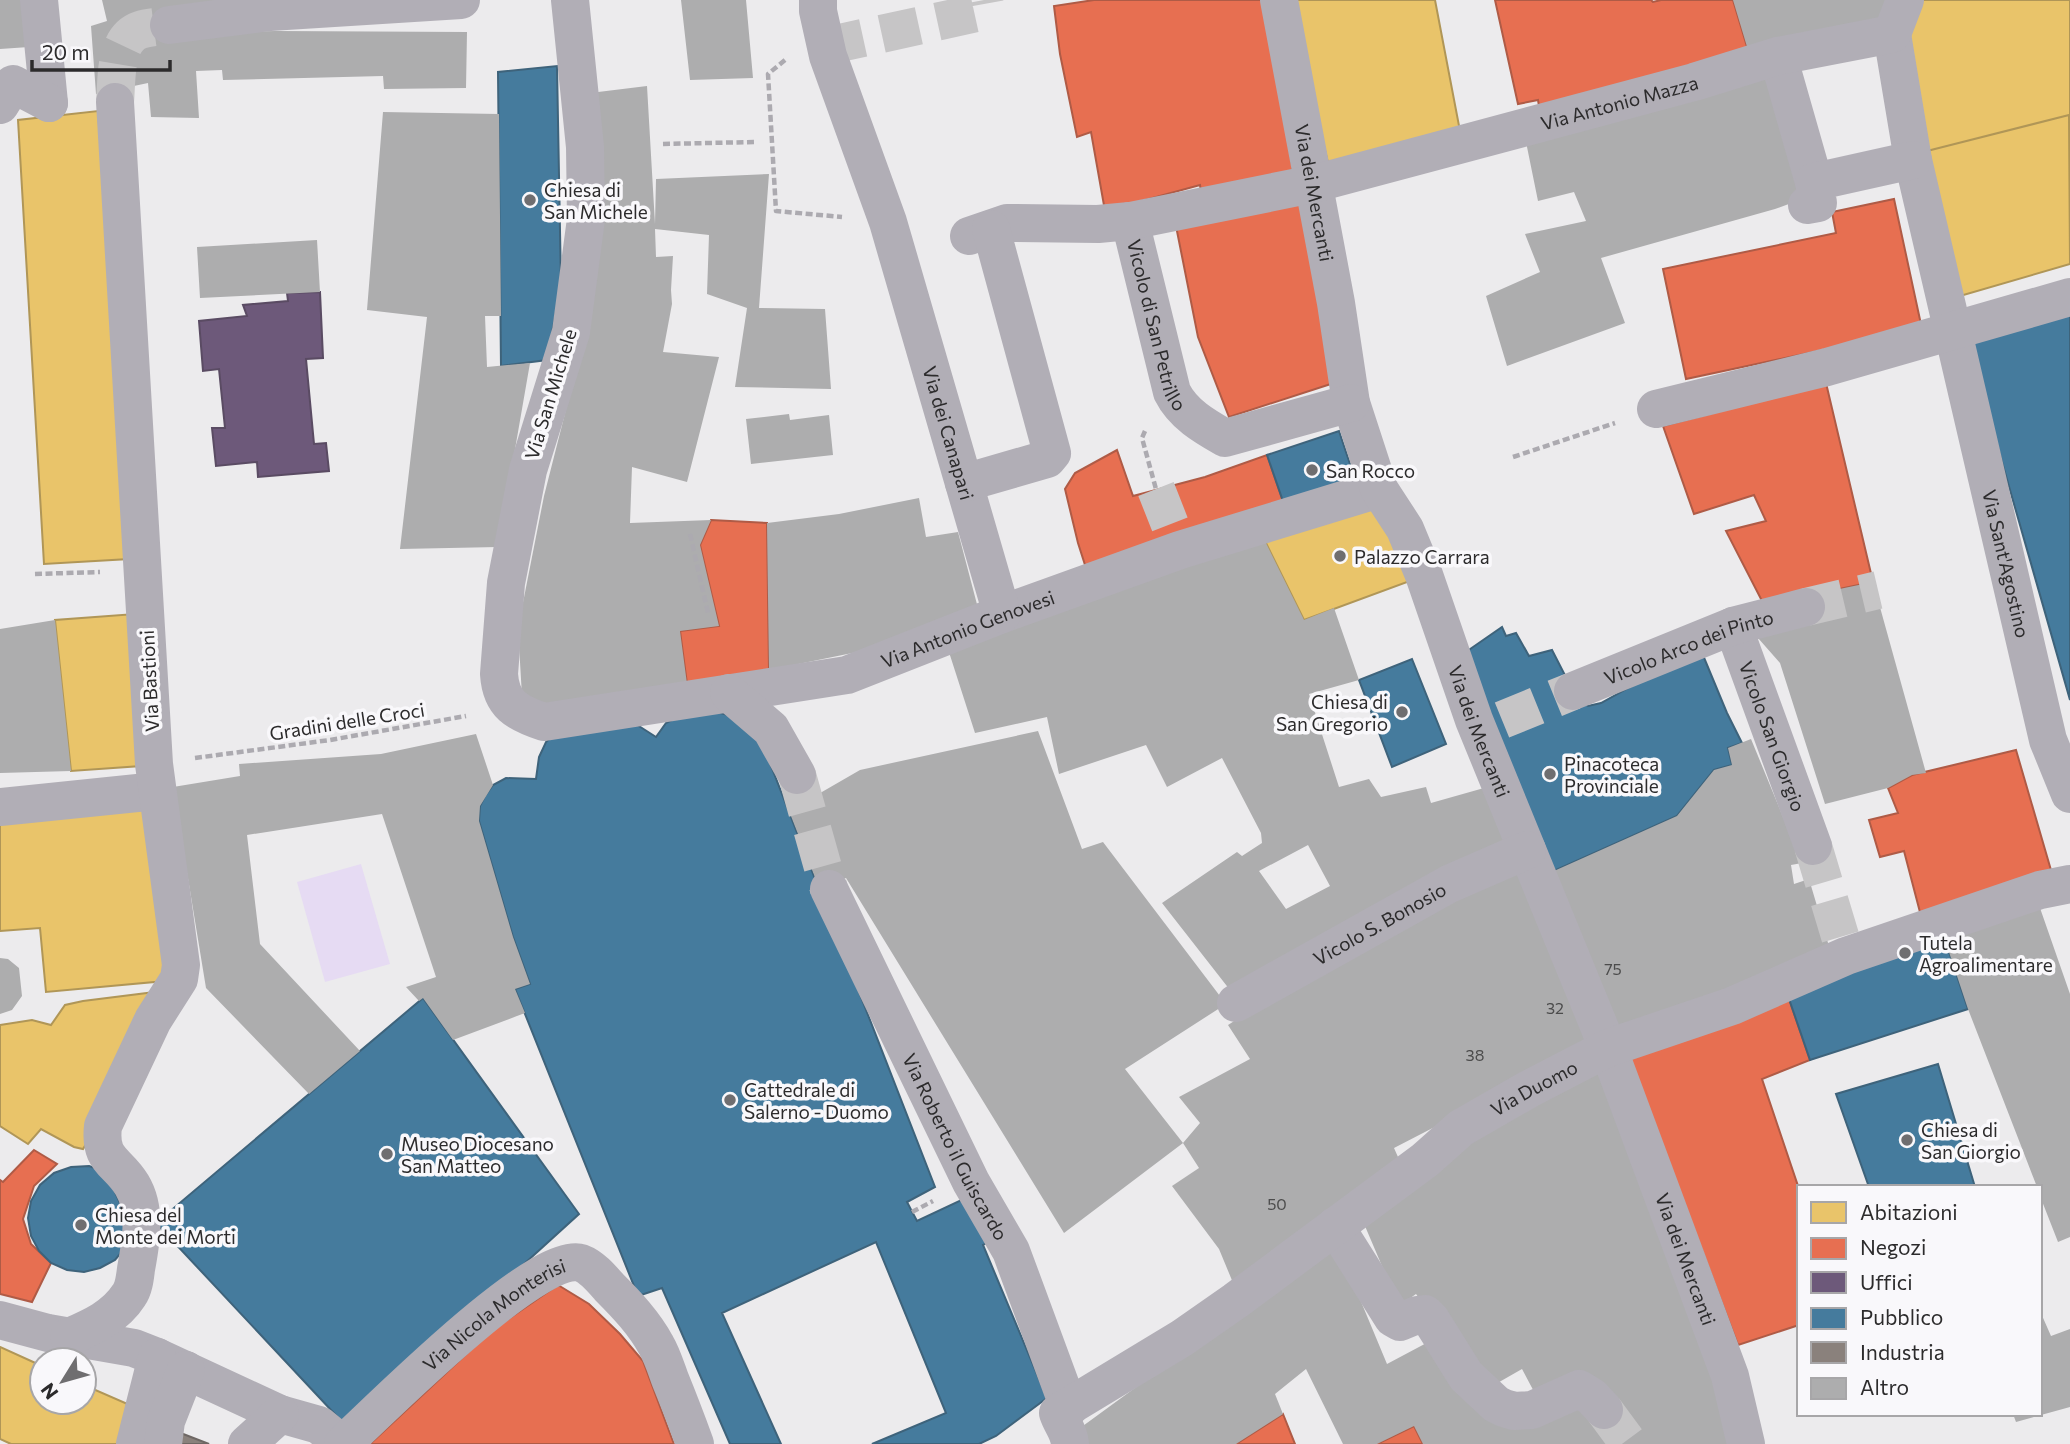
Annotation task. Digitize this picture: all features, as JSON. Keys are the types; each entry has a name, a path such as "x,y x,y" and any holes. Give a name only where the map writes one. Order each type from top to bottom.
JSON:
{"street":[{"path":"0,104 13,84 48,103 39,0"},
{"path":"169,25 268,6 461,0"},
{"name":"Via San Michele","path":"544,722 513,709 500,688 499,674 506,583 528,470 571,332 586,219 585,147 570,0"},
{"name":"Via dei Mercanti","path":"1279,0 1336,303 1351,402 1379,489 1405,529 1424,575 1474,720 1608,1048 1730,1376 1746,1444"},
{"name":"Via dei Canapari","path":"820,12 828,56 893,237 1002,614"},
{"name":"Via Antonio Mazza","path":"1130,222 1313,184 1694,82 1899,17"},
{"name":"Via Sant'Agostino","path":"1899,17 1909,142 2049,740 2070,794"},
{"path":"1778,56 1810,193 1909,142"},
{"name":"Via Bastioni","path":"115,102 156,776 181,965 179,979 153,1020 108,1113 102,1144 105,1153 132,1185 138,1198 142,1227 126,1318 159,1358"},
{"name":"Vicolo di San Petrillo","path":"964,483 1047,459 1052,453 980,232 1007,223 1130,222 1172,392 1178,404 1200,423 1225,438 1351,402"},
{"path":"1656,409 1827,367 2070,297"},
{"name":"Via Antonio Genovesi","path":"544,722 847,675 1002,614 1180,550 1379,489"},
{"name":"Vicolo Arco dei Pinto","path":"1573,691 1733,626 1806,607"},
{"name":"Vicolo San Giorgio","path":"1733,626 1813,846"},
{"path":"729,693 771,729 797,775"},
{"path":"0,785 156,776"},
{"path":"0,807 156,776"},
{"name":"Vicolo S. Bonosio","path":"1236,1003 1450,884 1527,850"},
{"name":"Via Duomo","path":"1065,1428 1182,1338 1424,1160 1461,1128 1529,1089 1608,1048 1732,1006 1846,956 2040,890 2070,884"},
{"name":"Via Roberto il Guiscardo","path":"829,889 971,1182 1011,1251 1065,1428"},
{"path":"1335,1226 1394,1318 1400,1322 1425,1314 1466,1377 1496,1404 1514,1411 1532,1410 1579,1389 1592,1397 1604,1410"},
{"name":"Via Nicola Monterisi","path":"335,1438 526,1283 554,1267 566,1262 576,1262 596,1273 643,1324 658,1347 695,1444"},
{"path":"69,1337 108,1318 131,1293"},
{"path":"0,1320 159,1358 335,1438"},
{"path":"135,1444 159,1358"},
{"path":"159,1358 166,1420 163,1444"},
{"path":"247,1444 279,1414"}],"path":[{"path":"768,74 776,211 893,237"},
{"path":"663,144 754,142"},
{"path":"1513,457 1656,409"},
{"path":"690,534 708,613"},
{"path":"35,574 143,571"},
{"name":"Gradini delle Croci","path":"156,776 330,740 473,715"}],"shaded area":[{"path":"361,864 390,964 325,982 297,882"}],"building: Abitazioni":[{"path":"1290,0 1435,0 1460,131 1328,163"},
{"path":"1911,0 2070,0 2070,120 2069,115 1927,151 1900,24"},
{"path":"98,111 129,559 44,564 18,120"},
{"path":"2069,115 2070,264 1960,296 1927,151"},
{"name":"Palazzo Carrara","path":"1377,500 1418,578 1304,620 1262,535"},
{"path":"135,614 141,766 71,771 55,620"},
{"path":"149,803 165,981 46,992 40,928 0,931 0,816"},
{"path":"155,992 97,1126 83,1149 41,1129 28,1144 0,1126 0,1025 32,1020 51,1025 65,1005"},
{"path":"0,1347 28,1360 28,1416 98,1416 98,1391 139,1409 122,1444 11,1444 0,1439"}],"building: Negozi":[{"path":"1094,0 1265,0 1294,177 1202,198 1200,185 1105,211 1091,132 1077,137 1060,54 1054,6"},
{"path":"1495,0 1733,0 1748,50 1540,112 1538,100 1518,104"},
{"path":"1303,199 1340,381 1229,417 1198,337 1175,221"},
{"path":"1894,199 1922,329 1686,379 1663,269 1836,233 1832,212"},
{"path":"1826,383 1873,582 1801,597 1762,601 1726,531 1766,521 1754,495 1694,514 1663,426"},
{"path":"1117,450 1133,496 1205,477 1267,455 1286,510 1086,568 1065,489 1075,473"},
{"path":"711,520 767,523 769,670 687,684 680,631 719,626 700,545"},
{"path":"2016,750 2053,877 1921,916 1904,851 1880,857 1869,820 1898,813 1888,788 1912,775"},
{"path":"1788,996 1810,1060 1762,1079 1798,1185 1797,1326 1738,1345 1629,1059"},
{"path":"34,1150 57,1164 34,1186 23,1219 31,1244 51,1263 32,1302 0,1294 0,1180 3,1182"},
{"path":"558,1285 589,1304 643,1361 674,1444 370,1444 491,1331"},
{"path":"1283,1414 1295,1444 1236,1444"},
{"path":"1414,1426 1423,1444 1377,1444"}],"building: Uffici":[{"path":"320,292 323,358 306,359 314,444 326,443 329,471 258,477 257,462 216,466 212,428 225,428 219,369 203,371 199,321 247,316 243,305 288,301 287,293"}],"building: Pubblico":[{"name":"Chiesa di San Michele","path":"557,66 561,285 547,360 501,366 498,72"},
{"path":"2070,307 2070,700 1966,336"},
{"name":"San Rocco","path":"1339,431 1357,485 1286,510 1267,455"},
{"path":"1502,627 1506,636 1516,633 1529,656 1552,650 1573,691 1588,706 1601,703 1700,648 1742,743 1728,748 1732,765 1714,770 1677,816 1545,875 1460,656"},
{"name":"Chiesa di San Gregorio","path":"1412,659 1446,744 1392,767 1359,680"},
{"name":"Cattedrale di Salerno - Duomo","path":"713,711 754,722 935,1187 907,1202 917,1221 972,1195 992,1240 983,1245 1047,1398 996,1436 979,1444 872,1444 946,1413 876,1242 722,1313 781,1444 730,1444 662,1288 638,1296 515,989 530,984 513,937 479,821 480,806 485,796 493,785 506,778 536,779 539,757 546,742 560,729 631,721 656,737 666,723 680,716"},
{"path":"1941,928 1968,1009 1810,1060 1788,996"},
{"name":"Museo Diocesano San Matteo","path":"423,998 579,1214 346,1426 156,1223"},
{"name":"Chiesa di San Giorgio","path":"1938,1064 1974,1185 1868,1185 1836,1094"},
{"name":"Chiesa del Monte dei Morti","path":"89,1166 106,1172 133,1232 126,1247 115,1260 84,1272 67,1270 51,1263 39,1251 31,1236 28,1218 31,1201 40,1185 54,1173 71,1167"}],"building: Industria":[{"path":"178,1432 209,1444 174,1444"}],"building: Altro":[{"path":"0,0 26,0 29,47 0,49"},
{"path":"102,0 260,0 160,34 275,31 467,32 466,88 384,89 383,76 223,80 222,70 196,71 199,118 151,117 148,83 96,94 91,26 107,21"},
{"path":"681,0 746,0 753,78 690,80"},
{"path":"1733,0 1887,0 1890,15 1748,50"},
{"path":"1767,73 1805,198 1601,258 1625,323 1507,366 1486,296 1540,272 1525,234 1586,221 1574,192 1538,201 1526,142"},
{"path":"647,86 655,224 656,179 769,174 759,308 825,309 831,389 735,387 747,308 707,294 709,235 655,229 656,257 673,256 672,304 663,352 719,357 687,482 632,467 630,523 711,520 700,545 719,626 680,631 687,684 523,713 518,628 544,496 587,327 590,93"},
{"path":"383,112 499,114 501,316 485,316 487,367 530,363 498,547 400,549 427,317 367,310"},
{"path":"317,240 320,292 200,298 197,247"},
{"path":"789,414 790,420 829,415 833,455 751,464 746,419"},
{"path":"919,498 926,537 958,532 979,612 862,651 769,670 767,523 839,514"},
{"path":"1262,535 1304,620 1334,608 1359,680 1309,694 1339,787 1369,779 1381,797 1426,787 1431,803 1484,788 1512,849 1230,990 1162,903 1237,852 1242,856 1262,843 1261,833 1222,758 1167,787 1146,745 1059,774 1047,717 975,733 948,649","holes":["1308,845 1330,886 1286,909 1259,871"]},
{"path":"1873,582 1926,773 1912,775 1888,788 1825,804 1780,663 1758,638 1801,597"},
{"path":"55,620 71,771 0,773 0,629"},
{"path":"1038,731 1082,849 1103,842 1226,1004 1125,1069 1183,1143 1064,1233 846,878 820,890 789,811 860,770"},
{"path":"476,734 493,785 480,806 479,821 513,937 530,984 515,989 525,1013 453,1040 423,998 419,1001 406,987 436,977 382,814 247,835 260,944 360,1051 309,1094 206,988 173,787 240,776 239,764 381,754"},
{"path":"1751,739 1802,863 1791,865 1794,884 1809,879 1831,953 1610,1038 1545,875 1677,816 1714,770 1732,765 1728,748"},
{"path":"1521,859 1593,1045 1394,1148 1402,1166 1236,1290 1219,1249 1172,1186 1199,1168 1183,1143 1200,1123 1179,1097 1250,1059 1228,1025 1353,945"},
{"path":"2040,908 2070,994 2070,1237 2058,1242 2042,1201 2042,1185 2036,1185 1968,1009 1941,928"},
{"path":"0,958 8,959 19,968 22,996 12,1010 0,1014"},
{"path":"1597,1061 1710,1355 1730,1444 1423,1444 1414,1426 1377,1444 1343,1444 1306,1369 1275,1394 1283,1414 1236,1444 1082,1444 1076,1431 1337,1244 1387,1364 1434,1339 1481,1405 1540,1403 1522,1369 1487,1389 1416,1294 1399,1306 1362,1219 1494,1121"},
{"path":"2042,1316 2051,1336 2070,1329 2070,1407 2042,1415"},
{"path":"2014,1416 2038,1416 2016,1422"}],"tunnel":[{"path":"826,46 986,11 984,0"},
{"path":"115,102 118,61 125,42 140,30 169,25"},
{"path":"1156,489 1180,550"},
{"path":"1806,607 1878,590"},
{"path":"1502,720 1573,691"},
{"path":"797,775 829,889"},
{"path":"1813,846 1846,956"},
{"path":"1604,1410 1629,1444"}],"place":[{"name":"Chiesa di San Michele","path":"530,200"},
{"name":"San Rocco","path":"1312,470"},
{"name":"Palazzo Carrara","path":"1340,556"},
{"name":"Chiesa di San Gregorio","path":"1402,712"},
{"name":"Pinacoteca Provinciale","path":"1550,774"},
{"name":"Tutela Agroalimentare","path":"1905,953"},
{"name":"Cattedrale di Salerno - Duomo","path":"730,1100"},
{"name":"Chiesa di San Giorgio","path":"1907,1140"},
{"name":"Museo Diocesano San Matteo","path":"387,1154"},
{"name":"Chiesa del Monte dei Morti","path":"81,1225"}]}
